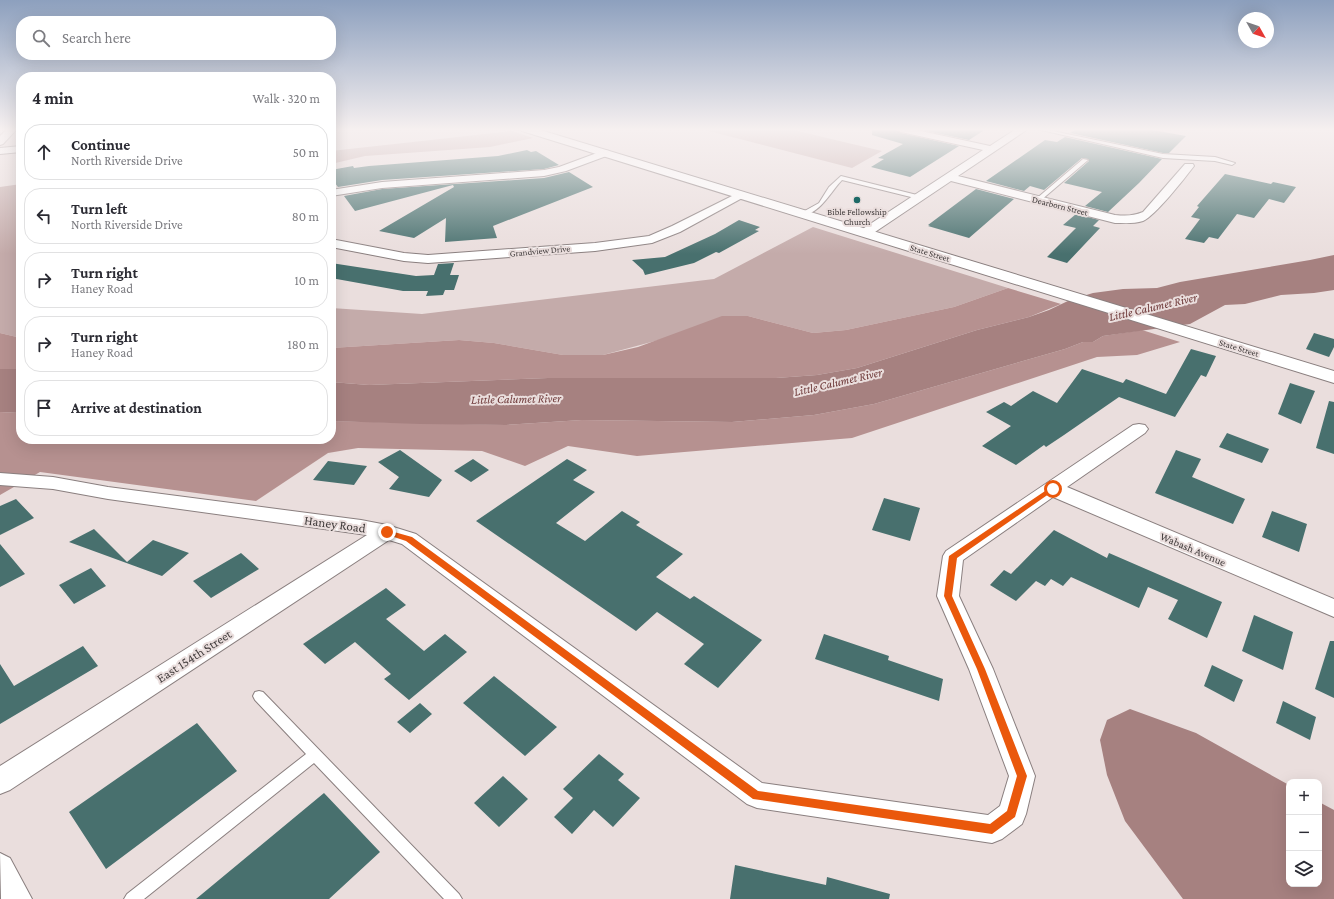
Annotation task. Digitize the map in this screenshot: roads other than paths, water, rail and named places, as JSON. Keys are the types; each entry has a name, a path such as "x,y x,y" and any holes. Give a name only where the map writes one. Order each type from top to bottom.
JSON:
{"main road":[{"name":"State Street","path":"663,171 1066,296 1334,377"}],"street":[{"path":"336,193 382,185 544,173 552,171"},
{"path":"865,234 957,171"},
{"name":"Dearborn Street","path":"948,177 1100,216 1127,220 1139,218 1147,214 1186,171"},
{"name":"Grandview Drive","path":"336,244 404,257 428,259 609,245 652,239 676,229 740,195"},
{"path":"1053,489 1139,429"},
{"name":"Haney Road","path":"0,480 53,483 108,493 361,527 387,532 409,539 756,795 992,829 1012,814 1022,776 981,669 948,596 953,556 1053,489"},
{"name":"Wabash Avenue","path":"1053,489 1334,608"},
{"name":"East 154th Street","path":"0,781 387,532"},
{"path":"0,868 17,899"}],"lane":[{"path":"1038,200 1072,171"},
{"path":"803,214 821,204 831,188 841,178 919,197"},
{"path":"259,696 454,899"},
{"path":"132,899 315,755"}],"water":[{"name":"Little Calumet River","path":"1334,255 1334,290 1281,295 1245,304 1225,305 1190,324 1103,336 1093,342 1083,342 1065,349 874,404 814,415 732,422 582,420 506,425 336,421 336,382 369,385 548,378 776,378 817,375 857,368 977,330 1029,317 1070,300 1093,293 1123,289 1157,288 1180,282"},
{"path":"0,369 16,369 16,413 0,412"},
{"path":"1130,709 1196,733 1286,783 1286,887 1322,887 1322,804 1334,810 1334,899 1183,899 1125,821 1107,775 1100,740 1107,720"}],"place":[{"name":"Bible Fellowship Church","path":"857,200"}]}
